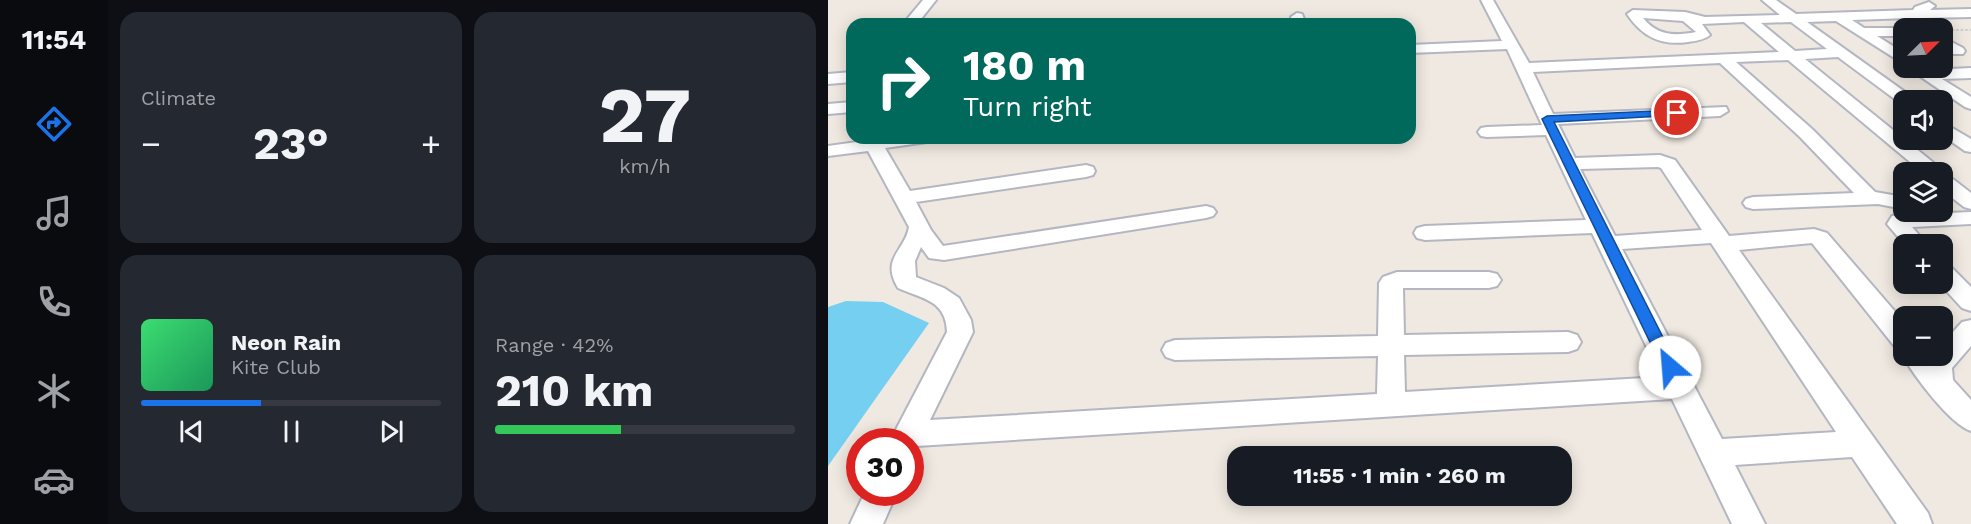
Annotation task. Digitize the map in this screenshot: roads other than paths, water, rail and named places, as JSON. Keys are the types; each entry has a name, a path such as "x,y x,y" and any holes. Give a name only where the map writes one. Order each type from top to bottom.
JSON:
{"street":[{"path":"915,18 930,0"},
{"path":"1487,0 1524,68 1603,235 1749,524"},
{"path":"1768,0 1893,91"},
{"path":"1916,18 1924,3"},
{"path":"1684,16 1700,20 1971,12"},
{"path":"1837,16 1893,53"},
{"path":"1751,18 1749,20 1921,162"},
{"path":"1861,32 1893,32"},
{"path":"1416,49 1512,45"},
{"path":"1953,48 1958,51"},
{"path":"1524,68 1839,52"},
{"path":"1724,59 1806,133 1871,199"},
{"path":"1953,72 1971,73"},
{"path":"828,79 846,77"},
{"path":"1930,78 1971,105"},
{"path":"828,109 846,108"},
{"path":"1487,132 1720,111"},
{"path":"1953,135 1971,147"},
{"path":"828,151 860,144"},
{"path":"875,144 920,231 937,253 1206,212"},
{"path":"1568,164 1664,162 1916,524"},
{"path":"904,198 1086,171"},
{"path":"1953,195 1967,213"},
{"path":"1753,203 1871,199 1893,200"},
{"path":"1905,234 1900,229 1899,221 1967,213"},
{"path":"912,428 960,332 960,318 953,306 943,298 906,282 901,270 903,258 920,231"},
{"path":"1425,233 1603,235 1720,240 1814,236 1819,238 1893,327"},
{"path":"1392,405 1389,346 1391,283 1397,280 1489,279"},
{"path":"1953,283 1971,302"},
{"path":"1939,384 1939,365 1971,328"},
{"path":"1175,351 1568,342"},
{"path":"1924,366 1971,419"},
{"path":"924,437 1680,387"},
{"path":"1713,453 1860,443"},
{"path":"866,524 874,506"}],"water":[{"path":"846,301 883,302 929,323 855,428 846,428 846,441 828,466 828,307"}]}
